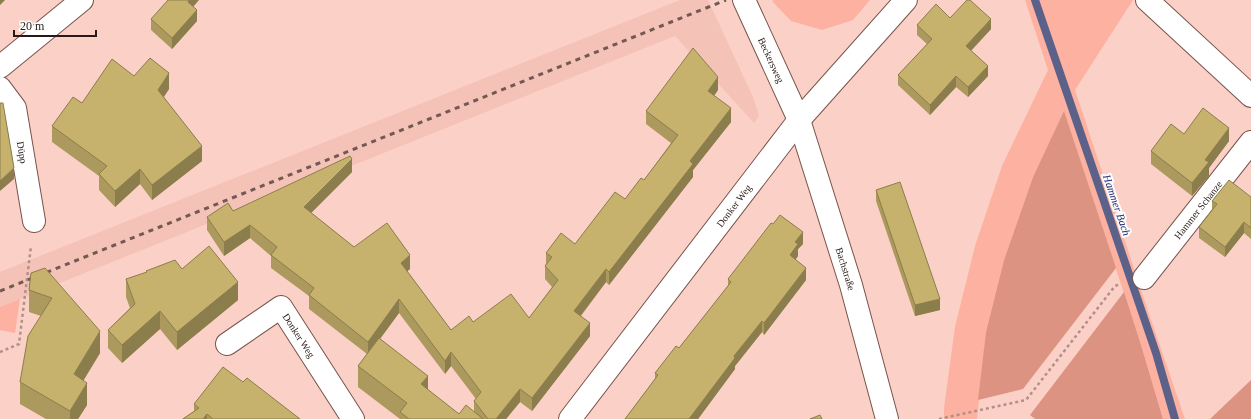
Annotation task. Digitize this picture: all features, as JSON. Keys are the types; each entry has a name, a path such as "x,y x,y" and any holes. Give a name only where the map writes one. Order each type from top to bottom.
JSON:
{"street":[{"path":"0,67 82,0"},
{"name":"Beckersweg","path":"744,0 799,120"},
{"name":"Donker Weg","path":"570,419 799,120 906,0"},
{"path":"1147,0 1251,96"},
{"name":"Düpp","path":"0,88 14,108 34,220"},
{"name":"Bachstraße","path":"799,120 851,284 887,419"},
{"name":"Hammer Schanze","path":"1144,278 1251,142"},
{"name":"Donker Weg","path":"227,344 281,307 353,419"}],"path":[{"path":"0,352 19,344 34,220"},
{"path":"939,419 1026,400 1116,286"}],"shaded area":[{"path":"680,0 708,0 753,97 759,116 754,123 675,36 0,307 0,272"},
{"path":"870,0 853,20 822,30 791,21 772,1"},
{"path":"1025,0 1133,0 1075,90 1185,419 1163,419 1141,345 1064,112 1033,177 1004,260 986,332 977,419 944,419 944,408 955,327 975,246 1002,166 1048,70"},
{"path":"1064,111 1116,268 1023,389 978,400 986,332 1004,260 1033,177"},
{"path":"1124,292 1163,419 1035,419 1030,415"},
{"path":"20,299 15,333 0,330 0,307"},
{"path":"1251,380 1251,419 1210,419"}],"building":[{"path":"168,0 189,0 188,2 197,10 172,38 151,19"},
{"path":"967,0 970,0 991,19 966,46 988,66 968,87 956,76 930,105 898,75 932,39 917,25 936,4 950,18"},
{"path":"693,48 718,77 708,91 731,108 690,161 693,164 609,272 606,269 574,311 590,323 532,398 520,389 496,419 488,419 474,401 481,392 451,352 445,361 399,299 368,342 309,295 314,288 271,255 277,247 250,225 224,242 207,217 228,203 233,211 350,156 352,159 304,207 354,247 387,223 410,255 401,263 451,330 469,316 473,322 511,294 529,318 558,280 545,266 552,257 546,253 561,233 575,244 615,192 625,199 641,178 644,180 678,135 646,111"},
{"path":"150,58 169,73 158,90 202,146 152,185 140,169 115,191 99,174 107,166 52,126 73,97 82,103 112,59 134,76"},
{"path":"0,103 3,103 14,168 0,181"},
{"path":"1203,108 1229,128 1205,160 1209,162 1192,183 1151,151 1171,124 1184,134"},
{"path":"1229,180 1251,197 1251,228 1244,222 1225,247 1199,227 1217,204 1212,201"},
{"path":"900,182 940,299 915,305 876,190"},
{"path":"780,215 803,232 795,242 798,244 790,255 806,268 764,323 762,321 734,356 735,358 689,419 625,419 658,375 655,373 676,346 679,348 731,282 728,279 771,223 773,224"},
{"path":"209,246 238,282 177,332 160,311 122,345 108,330 135,304 126,279 175,260 182,269"},
{"path":"45,268 100,331 74,374 87,383 70,411 20,382 28,336 52,298 29,290 31,273"},
{"path":"379,338 428,376 421,384 459,414 466,405 483,419 409,419 400,412 407,403 358,366"},
{"path":"223,367 243,382 247,378 300,419 213,419 207,414 203,419 183,419 199,408 194,404"},
{"path":"820,415 822,419 810,419"}],"waterway":[{"name":"Hammer Bach","path":"1035,0 1156,353 1175,419"}],"railway":[{"path":"0,291 726,0"}]}
